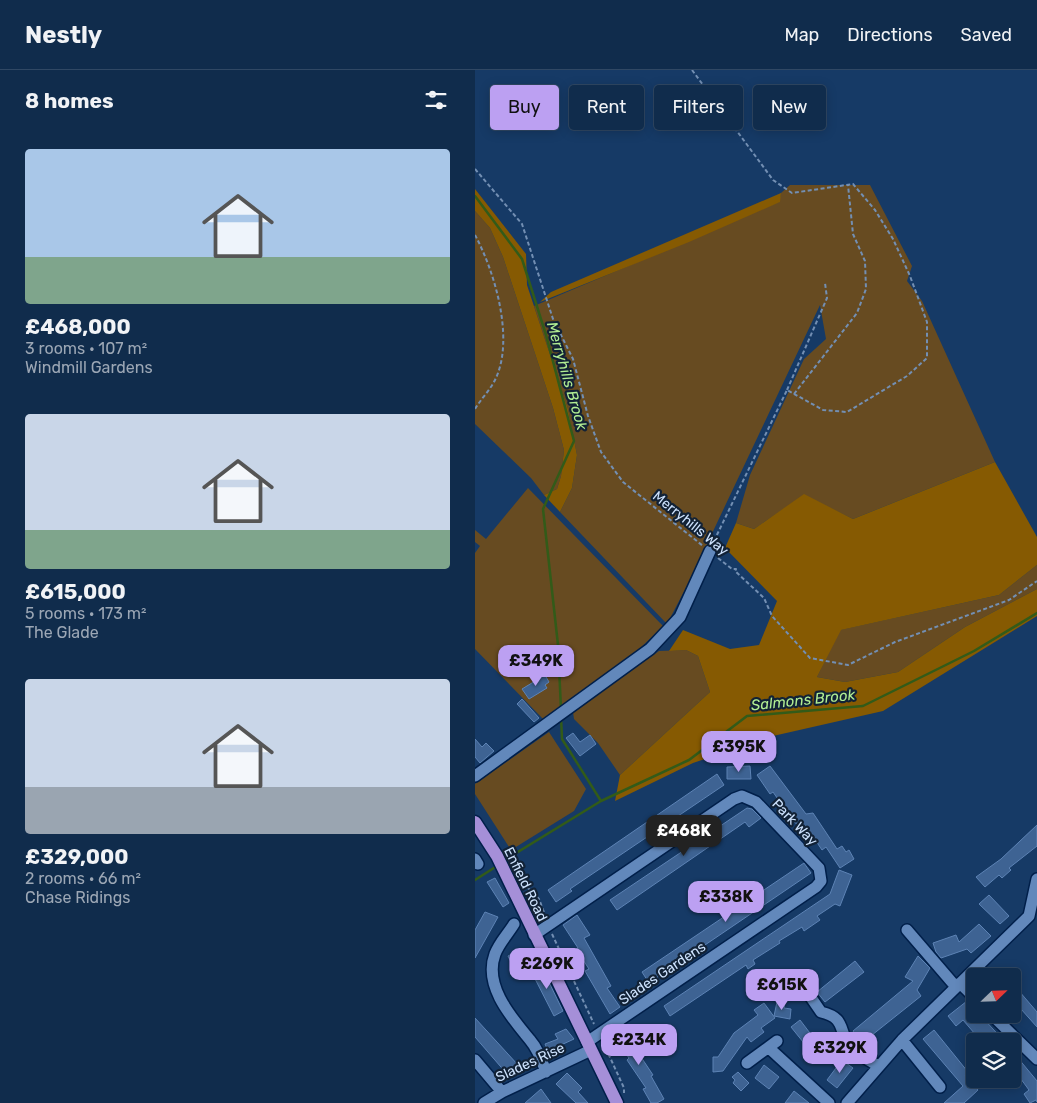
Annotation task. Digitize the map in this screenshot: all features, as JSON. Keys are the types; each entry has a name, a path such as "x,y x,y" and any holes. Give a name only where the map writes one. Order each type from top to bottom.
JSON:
{"main road":[{"name":"Enfield Road","path":"475,822 512,876 534,935 589,1046 621,1099"}],"street":[{"path":"475,776 650,649 680,617 710,552"},
{"name":"Park Way","path":"548,926 734,799 742,796 756,802 819,868 821,874"},
{"name":"Slades Gardens","path":"589,1046 599,1034 816,887 821,881 821,874"},
{"path":"847,1103 902,1040 958,985 1033,919 1037,880"},
{"path":"515,924 495,954 492,967 493,979 512,1020 533,1045 546,1072"},
{"path":"534,935 548,926"},
{"path":"907,930 958,985 966,991"},
{"path":"801,983 821,1012 830,1014 840,1022 849,1046 878,1066"},
{"path":"1000,1023 1037,1059"},
{"path":"902,1040 940,1087"},
{"path":"747,1063 773,1044 829,1103"},
{"name":"Slades Rise","path":"484,1103 502,1092 546,1072 589,1046"},
{"path":"475,1060 502,1092"}],"path":[{"path":"692,70 773,180 792,193 853,184 875,210 893,239 910,276 927,322 927,358 907,376 847,412 823,410 787,390"},
{"name":"Merryhills Way","path":"475,169 522,224 553,319 573,359 588,416 601,452 623,482 732,569 736,569 735,571 764,598 772,616 810,658 847,665 895,642 1009,600 1037,581"},
{"path":"793,394 857,313 866,289 865,261 853,234 848,184"},
{"path":"475,235 482,247 495,285 504,336 495,380 475,409"},
{"path":"710,552 787,390 827,298 825,283"},
{"path":"512,876 539,899 548,926 624,1088 621,1099"}],"shaded area":[{"path":"790,185 870,185 912,266 907,281 922,301 995,462 853,519 804,495 754,529 736,523 750,475 804,359 826,339 820,305 690,580 667,624 560,512 572,488 577,455 568,409 534,306 779,202 781,193"},
{"path":"475,189 526,254 527,285 568,409 577,455 572,488 560,512 544,495 557,489 561,476 564,450 553,408 503,257 490,228 475,211"},
{"path":"781,193 780,202 689,242 540,302 551,292"},
{"path":"475,211 490,228 503,257 553,408 564,450 561,476 557,489 544,495 531,478 475,424"},
{"path":"995,462 1037,537 1037,565 999,595 841,630 817,677 845,682 898,672 965,627 1037,589 1037,616 883,711 773,736 693,763 615,801 620,775 710,692 698,656 686,650 669,651 683,630 730,649 759,645 777,601 725,548 736,523 754,529 804,494 853,519"},
{"path":"528,488 663,626 630,658 545,721 475,649 475,553 480,546 475,542 475,530 486,539"},
{"path":"1037,565 1037,589 965,627 898,672 845,682 817,677 840,630 999,595"},
{"path":"686,650 698,656 710,692 620,775 598,743 574,719 573,712 659,651"},
{"path":"549,732 586,789 574,811 511,850 475,794 475,784"}],"building":[{"path":"545,675 549,682 545,685 547,688 529,699 522,689"},
{"path":"522,699 539,718 534,722 517,704"},
{"path":"573,733 580,742 590,735 596,744 580,756 566,738"},
{"path":"475,739 482,747 486,743 494,751 480,763 475,757"},
{"path":"750,766 751,779 727,779 727,767"},
{"path":"770,766 806,814 813,813 837,849 842,846 846,852 849,850 854,859 840,868 826,847 822,850 806,826 803,828 800,824 798,825 793,821 773,792 770,794 757,775"},
{"path":"717,774 724,785 570,889 572,891 556,902 548,890"},
{"path":"747,808 752,809 761,818 749,827 745,822 617,910 610,900"},
{"path":"1037,825 1037,846 1009,868 1011,870 1002,878 999,875 985,887 976,877 1001,859"},
{"path":"804,863 811,873 649,983 642,972"},
{"path":"839,870 852,875 840,906 835,904 817,916 820,920 804,931 802,927 779,941 780,943 753,960 755,964 748,969 746,965 670,1016 664,1006 830,894"},
{"path":"495,878 509,903 503,907 487,882"},
{"path":"989,895 1009,916 1000,924 979,904"},
{"path":"485,912 498,917 475,958 475,930"},
{"path":"577,915 590,935 584,938 611,986 607,988 620,1007 610,1014 585,971 589,969 576,949 578,948 563,925"},
{"path":"979,924 991,936 971,953 967,949 941,958 936,952 933,943 956,935 959,942"},
{"path":"519,950 528,967 516,973 508,956"},
{"path":"918,956 930,968 917,990 921,996 862,1043 853,1031 913,981 905,977"},
{"path":"855,961 864,972 825,1002 817,992"},
{"path":"540,964 563,1011 554,1016 530,969"},
{"path":"1021,993 1037,1012 1037,1027 1021,1009"},
{"path":"777,1002 785,1003 784,1008 791,1009 790,1019 774,1016"},
{"path":"966,1002 966,1023 988,1023 997,1033 974,1033 963,1020 956,1026 948,1016"},
{"path":"764,1003 775,1018 761,1028 764,1032 751,1042 747,1037 723,1071 713,1072 713,1057 718,1057 734,1033 758,1015 754,1010"},
{"path":"475,1018 518,1065 507,1074 475,1037"},
{"path":"800,1020 816,1041 818,1039 827,1049 816,1058 791,1027"},
{"path":"625,1027 637,1046 635,1048 653,1075 651,1076 664,1099 657,1103 651,1103 643,1089 646,1088 613,1035"},
{"path":"566,1029 574,1039 548,1051 545,1044 558,1039 555,1034"},
{"path":"934,1030 966,1070 966,1088 976,1088 978,1090 964,1103 944,1103 963,1086 923,1039"},
{"path":"842,1060 853,1068 837,1088 827,1080"},
{"path":"1021,1062 1037,1081 1037,1102 1036,1100 1030,1103 1024,1094 1029,1090 1021,1079"},
{"path":"764,1065 779,1077 769,1089 755,1078"},
{"path":"738,1072 749,1083 741,1091 733,1083 735,1080 732,1077"},
{"path":"567,1073 582,1088 578,1092 588,1103 576,1103 556,1084"},
{"path":"541,1089 551,1103 525,1103"},
{"path":"794,1091 809,1103 785,1103"}],"waterway":[{"name":"Merryhills Brook","path":"475,196 522,259 546,335 574,441 543,509 558,645 561,709"},
{"name":"Salmons Brook","path":"503,861 601,801 689,760 747,716 863,706 974,651 1037,613"},
{"name":"Merryhills Brook","path":"561,717 562,739 601,801"},
{"name":"Salmons Brook","path":"475,880 497,866"}]}
